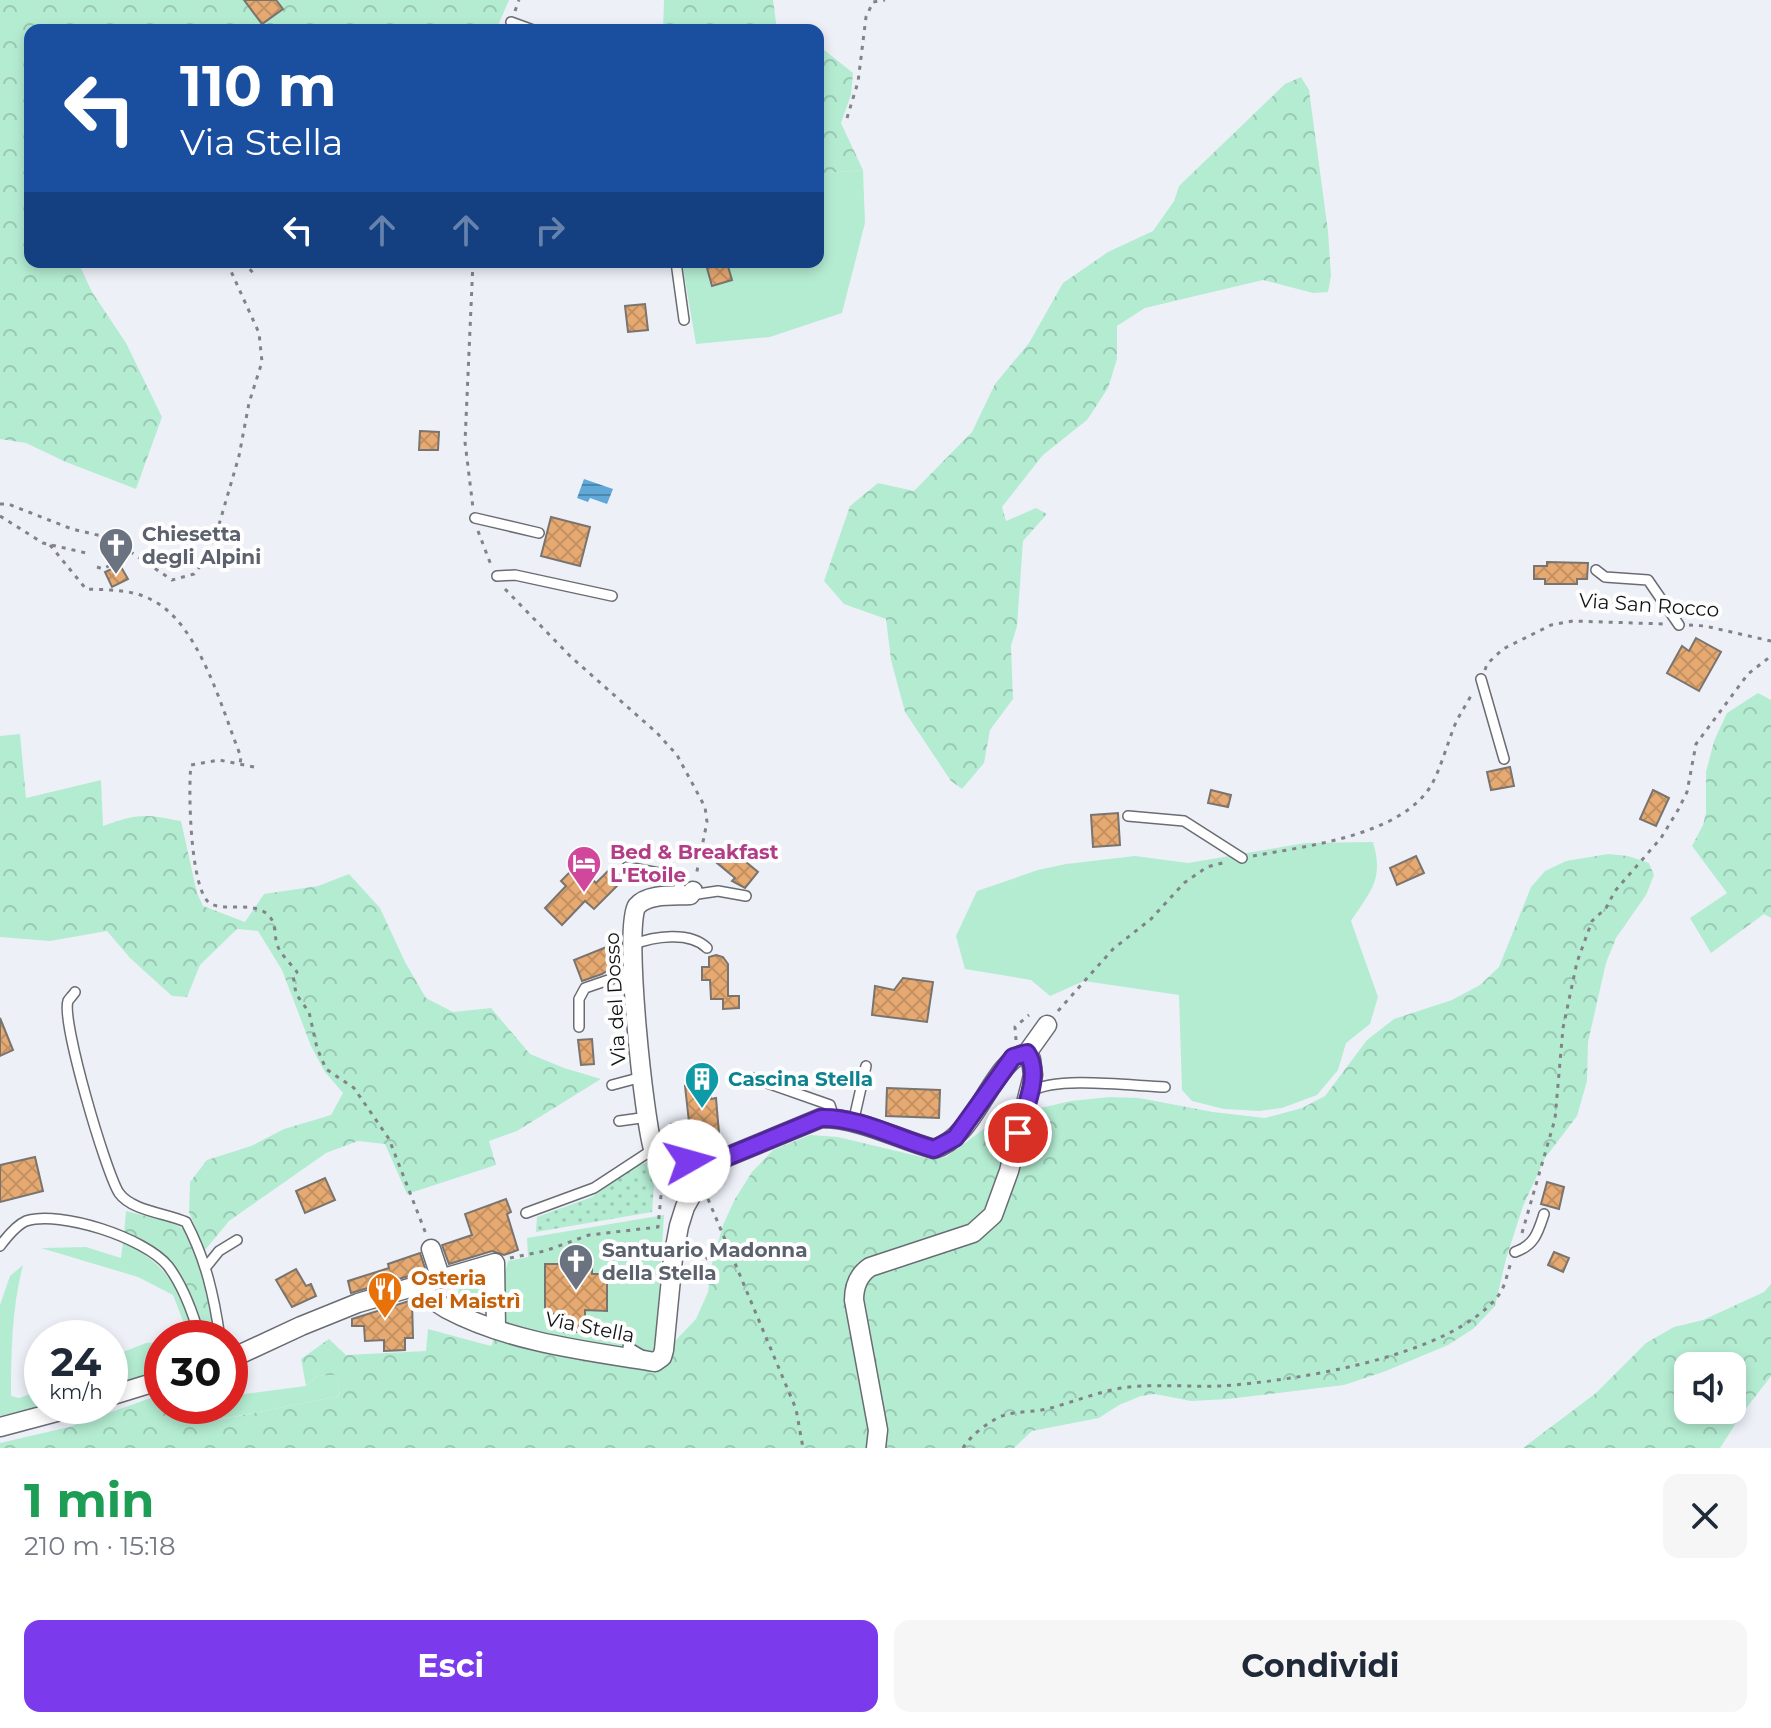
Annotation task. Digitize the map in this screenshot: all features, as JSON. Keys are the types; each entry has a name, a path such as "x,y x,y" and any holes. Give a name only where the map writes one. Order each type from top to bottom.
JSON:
{"street":[{"name":"Via del Dosso","path":"652,1150 634,979 633,914 638,905 647,900 688,894"},
{"path":"876,1448 878,1430 854,1288 863,1272 870,1267 973,1233 993,1215 1009,1171 1033,1075 1027,1053 1047,1025"},
{"name":"Via Stella","path":"416,1287 446,1308 496,1328 552,1344 652,1362 659,1360 664,1350 679,1226 698,1184 717,1161 808,1121 834,1118 934,1149 941,1147 955,1138 968,1122 1013,1057 1027,1053"},
{"path":"652,1150 656,1154 689,1161 717,1161"},
{"path":"429,1243 441,1279"},
{"path":"248,1351 358,1303 495,1263 496,1328"},
{"path":"0,1427 24,1421"}],"lane":[{"path":"511,22 516,24"},
{"path":"677,268 684,320"},
{"path":"475,518 539,533"},
{"path":"1596,570 1605,577 1648,580 1679,625"},
{"path":"497,576 515,575 612,596"},
{"path":"1481,679 1504,759"},
{"path":"1128,816 1184,821 1245,858"},
{"path":"627,867 675,876 688,894 718,891 746,896"},
{"path":"632,945 677,937 698,940 707,948"},
{"path":"579,1027 579,999 585,988 620,976 634,979"},
{"path":"75,992 68,1000 67,1011 76,1057 108,1167 120,1193 135,1206 167,1213 186,1222 206,1267 219,1320"},
{"path":"853,1123 866,1066"},
{"path":"612,1085 642,1077"},
{"path":"753,1078 822,1101 830,1105 834,1118"},
{"path":"1029,1093 1043,1085 1069,1083 1165,1087"},
{"path":"619,1121 648,1117"},
{"path":"526,1213 594,1188 652,1150"},
{"path":"1515,1252 1530,1245 1538,1234 1544,1214"},
{"path":"0,1246 24,1222 49,1218 75,1222 141,1244 166,1263 182,1287 194,1320"},
{"path":"206,1267 219,1251 237,1240"},
{"path":"628,1347 652,1362"}],"path":[{"path":"847,118 858,82 866,17 873,2 885,0"},
{"path":"0,504 8,504 72,529 110,538 172,580 194,574 211,552 262,362 259,333 230,268"},
{"path":"249,268 255,275"},
{"path":"473,268 465,442 479,536 504,588 571,657 657,733 677,755 705,807 707,822 688,894"},
{"path":"0,516 50,545 86,553"},
{"path":"50,545 86,589 139,594 170,612 192,641 205,668 241,757 240,764"},
{"path":"97,567 103,569 118,561 122,547"},
{"name":"Via San Rocco","path":"1047,1025 1113,949 1151,919 1191,877 1207,867 1354,835 1395,817 1420,800 1432,784 1456,722 1487,664 1503,649 1551,625 1573,621 1705,626 1771,641"},
{"path":"963,1448 968,1439 1004,1415 1043,1410 1126,1388 1156,1384 1219,1386 1307,1375 1379,1359 1447,1336 1479,1316 1500,1294 1555,1119 1563,1028 1577,962 1592,921 1606,908 1615,891 1661,838 1678,810 1687,792 1696,744 1748,674 1771,656"},
{"path":"254,767 219,760 191,765 191,823 196,869 203,897 212,904 264,912 273,921 277,947 297,972 293,975 296,994 309,1012 317,1048 326,1069 354,1088 389,1139 429,1243"},
{"path":"1015,1027 1029,1015"},
{"path":"505,1259 545,1251 589,1235 658,1227 662,1185 698,1184 709,1202 792,1397 803,1448"},
{"path":"671,1285 726,1246"}],"green space":[{"path":"0,0 509,0 499,24 24,24 24,268 81,268 92,292 126,343 162,417 136,489 26,443 0,439"},
{"path":"664,0 773,0 776,24 663,24"},
{"path":"824,50 853,73 851,95 841,123 863,170 824,173"},
{"path":"1301,77 1309,90 1328,231 1331,276 1328,292 1313,293 1263,280 1145,308 1117,326 1117,359 1108,388 1087,420 1043,455 1002,507 1006,521 1036,508 1047,514 1023,541 1017,626 1011,646 1013,699 990,730 984,763 962,789 951,781 905,712 891,660 886,619 844,604 824,581 850,506 878,483 914,491 972,432 995,384 1029,343 1063,283 1108,252 1153,231 1174,201 1179,186 1285,84"},
{"path":"863,170 865,223 842,313 770,337 696,344 683,268 824,268 824,173"},
{"path":"1758,693 1771,700 1771,918 1764,914 1711,953 1690,918 1727,893 1692,846 1706,813 1706,772 1714,741 1727,713"},
{"path":"20,734 26,798 101,780 103,826 142,816 181,821 197,893 203,906 245,922 264,894 318,886 349,874 380,908 426,998 453,1012 491,1008 530,1054 601,1079 517,1131 489,1141 496,1165 407,1194 385,1144 358,1141 326,1153 229,1221 205,1250 189,1212 190,1182 207,1160 251,1146 284,1129 331,1115 343,1093 325,1072 311,1046 282,970 258,931 237,929 200,965 187,997 172,996 130,958 107,931 50,941 0,937 0,736"},
{"path":"1373,842 1377,866 1374,884 1351,921 1378,997 1370,1024 1346,1043 1338,1070 1317,1095 1282,1108 1259,1111 1224,1109 1192,1101 1182,1090 1179,995 1084,981 1050,996 1031,980 965,969 956,936 977,891 1038,870 1135,856 1188,863 1305,843"},
{"path":"1608,854 1628,856 1649,863 1654,875 1646,895 1616,938 1606,963 1588,1042 1587,1081 1577,1116 1545,1158 1523,1206 1495,1306 1473,1329 1448,1345 1386,1371 1344,1385 1228,1399 1191,1401 1155,1394 1141,1396 1099,1418 1032,1431 1014,1448 0,1448 0,1443 77,1424 128,1424 128,1406 144,1400 144,1424 248,1424 248,1414 340,1396 336,1375 317,1376 306,1386 301,1359 329,1339 346,1355 426,1351 428,1329 491,1346 497,1332 661,1368 675,1341 696,1319 708,1292 711,1267 723,1225 735,1199 752,1172 773,1150 810,1135 838,1137 930,1159 946,1157 1000,1117 1071,1101 1110,1097 1139,1098 1265,1118 1302,1108 1325,1096 1367,1040 1394,1019 1452,1000 1480,985 1499,967 1531,887 1545,871 1566,861"},
{"path":"656,1160 652,1212 536,1232 537,1217 592,1197 634,1166"},
{"path":"126,1211 168,1221 189,1235 206,1278 214,1320 198,1320 178,1274 158,1251 124,1235"},
{"path":"664,1215 655,1355 502,1326 503,1280 508,1261 528,1257 527,1238"},
{"path":"123,1242 151,1260 179,1293 189,1320 183,1320 173,1295 138,1277 41,1248 86,1247 121,1258"},
{"path":"23,1265 14,1313 11,1396 24,1396 24,1410 0,1416 0,1305 10,1276"},
{"path":"470,1277 479,1278 487,1289 485,1298 474,1305 462,1302 458,1293 464,1279 470,1280"},
{"path":"1771,1284 1771,1376 1746,1408 1746,1352 1674,1352 1674,1424 1735,1424 1720,1448 1523,1448 1596,1393 1646,1343 1674,1327 1703,1320 1764,1292"},
{"path":"144,1344 144,1377 128,1382 128,1350"},
{"path":"336,1375 340,1396 248,1414 248,1394 306,1386 317,1376"}],"water":[{"path":"584,479 613,489 607,504 590,498 588,502 577,498"}],"building":[{"path":"244,0 276,0 283,9 262,24"},
{"path":"707,268 728,268 732,280 712,286"},
{"path":"645,304 648,330 628,332 625,306"},
{"path":"420,431 439,432 438,450 419,450"},
{"path":"551,517 590,527 580,566 541,556"},
{"path":"1547,562 1588,563 1587,579 1577,579 1577,584 1545,584 1545,579 1534,579 1534,566 1547,566"},
{"name":"Chiesetta degli Alpini","path":"120,565 128,579 112,587 105,572"},
{"path":"1696,638 1721,652 1699,691 1667,673 1682,646 1689,651"},
{"path":"1510,767 1514,786 1491,790 1487,772"},
{"path":"1211,790 1231,795 1228,807 1208,803"},
{"path":"1653,790 1669,798 1656,826 1640,819"},
{"path":"1118,813 1120,845 1093,847 1091,815"},
{"path":"729,848 758,872 745,888 732,881 735,878 717,863"},
{"path":"1416,856 1424,873 1397,885 1390,868"},
{"name":"Bed & Breakfast L'Etoile","path":"578,864 596,883 612,867 624,879 594,909 585,901 562,925 545,908 566,886 561,881"},
{"path":"619,942 621,961 608,965 610,969 602,974 582,981 574,960"},
{"path":"709,957 723,957 728,964 728,996 739,996 739,1008 723,1009 723,999 711,999 710,980 702,980 702,967 709,967"},
{"path":"903,978 933,982 927,1022 872,1015 875,986 894,990"},
{"path":"0,1018 13,1050 0,1056"},
{"path":"592,1039 594,1064 581,1065 578,1040"},
{"name":"Cascina Stella","path":"710,1084 711,1099 716,1098 720,1145 688,1148 664,1142 662,1133 672,1132 671,1124 689,1122 685,1086"},
{"path":"887,1088 940,1090 939,1118 886,1116"},
{"path":"35,1157 43,1191 0,1202 0,1165"},
{"path":"325,1178 335,1200 305,1213 296,1191"},
{"path":"1547,1182 1564,1187 1559,1209 1541,1204"},
{"path":"506,1199 511,1212 507,1214 518,1250 504,1255 492,1251 449,1264 442,1245 472,1235 465,1214"},
{"path":"1554,1252 1569,1258 1563,1272 1548,1265"},
{"path":"420,1253 426,1271 351,1293 348,1281 389,1268 388,1264"},
{"name":"Santuario Madonna della Stella","path":"545,1264 592,1264 592,1274 607,1274 607,1311 585,1310 585,1332 564,1332 564,1314 545,1314"},
{"path":"296,1269 306,1286 311,1284 316,1296 292,1307 276,1280"},
{"path":"412,1300 413,1338 405,1338 405,1350 384,1351 384,1340 365,1341 364,1326 352,1326 352,1319"}],"place":[{"name":"Chiesetta degli Alpini","path":"116,576"},
{"name":"Bed & Breakfast L'Etoile","path":"584,894"},
{"name":"Cascina Stella","path":"702,1110"},
{"name":"Santuario Madonna della Stella","path":"576,1292"},
{"name":"Osteria del Maistrì","path":"385,1320"}],"route":[{"path":"689,1161 717,1161 821,1118 834,1118 878,1130 934,1149 941,1147 955,1138 968,1122 1013,1057 1027,1053 1033,1075 1018,1133"}]}
